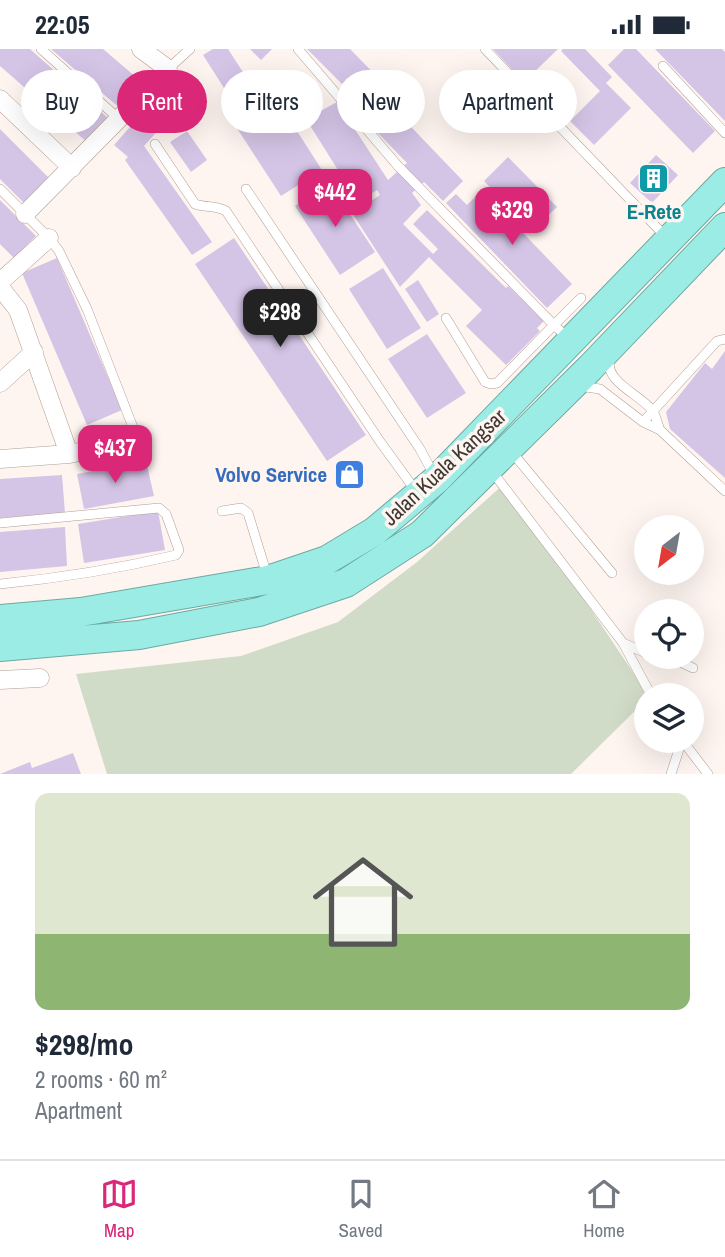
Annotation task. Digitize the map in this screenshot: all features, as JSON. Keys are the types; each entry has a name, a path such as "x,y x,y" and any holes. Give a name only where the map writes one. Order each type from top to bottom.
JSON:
{"highway":[{"name":"Jalan Kuala Kangsar","path":"0,619 80,612 268,580 327,560 374,531 428,487 563,334 669,240 725,182"},
{"name":"Jalan Kuala Kangsar","path":"0,647 139,635 259,612 346,583 422,534 574,385 725,227"}],"street":[{"path":"141,49 168,69"},
{"path":"0,99 72,168"},
{"path":"25,214 117,122"},
{"path":"49,238 0,285 18,310 69,454"},
{"path":"2,378 34,352"},
{"path":"0,459 69,454 133,441"},
{"path":"0,680 40,678"}],"lane":[{"path":"41,49 117,118"},
{"path":"168,69 190,49"},
{"path":"298,49 398,166 563,334"},
{"path":"485,49 669,240"},
{"path":"663,66 725,133"},
{"path":"155,143 195,204 205,208 216,206 226,211 380,443 428,487"},
{"path":"0,189 59,251 88,309 134,430 133,441"},
{"path":"246,189 420,449 428,487"},
{"path":"660,430 653,410 611,374 608,365 611,354 678,286 682,272"},
{"path":"446,318 485,381 491,384 497,383 563,334 581,298"},
{"path":"643,422 717,341 725,339"},
{"path":"574,385 600,389 643,422 660,430 725,491"},
{"path":"510,449 612,573"},
{"path":"489,469 622,643 644,683"},
{"path":"0,523 159,508 166,514 179,550 176,555 116,569 56,579 0,584"},
{"path":"222,510 241,508 248,513 268,580"},
{"path":"622,643 634,648"},
{"path":"671,774 682,740 708,774"}],"green space":[{"path":"506,482 640,683 634,683 634,712 571,774 107,774 76,674 241,656 338,622 417,562"}],"building":[{"path":"0,49 30,49 54,70 21,70 21,84 0,66"},
{"path":"51,49 103,49 128,70 117,70 117,106 103,94 103,70 75,70"},
{"path":"213,49 228,49 242,70 221,70 221,83 203,55"},
{"path":"250,49 272,49 261,60"},
{"path":"307,49 350,49 371,70 337,70 337,79"},
{"path":"493,49 558,49 536,70 513,70"},
{"path":"585,49 612,77 606,83 631,108 594,145 577,128 577,114 600,91 561,51"},
{"path":"624,49 636,49 715,131 693,153 608,65"},
{"path":"655,49 722,49 725,52 725,121"},
{"path":"337,102 337,133 357,133 388,180 407,163 378,133 417,133 463,181 443,201 424,182 412,193 421,205 403,224 433,254 438,249 413,224 427,210 506,288 508,286 544,321 537,328 540,331 506,365 466,326 482,310 429,257 400,287 352,213 380,195 377,190 358,202 315,133 323,133 323,110"},
{"path":"103,114 109,119 103,126"},
{"path":"0,129 52,181 27,206 0,179"},
{"path":"77,133 97,133 88,143"},
{"path":"125,133 156,133 144,146 212,242 192,255 125,160 128,157 114,145"},
{"path":"188,133 207,160 191,172 170,142"},
{"path":"240,133 298,133 322,170 281,196"},
{"name":"E-Rete","path":"656,155 678,175 652,203 630,183"},
{"path":"508,157 557,207 537,226 530,219 525,224 484,181"},
{"path":"330,184 375,252 340,275 295,206"},
{"path":"482,190 572,284 547,308 446,203 456,194 467,205"},
{"path":"0,200 36,236 14,258 0,244"},
{"path":"234,238 366,435 327,461 195,264"},
{"path":"57,258 122,410 87,425 22,273"},
{"path":"383,268 421,328 387,349 349,289"},
{"path":"418,280 439,314 427,322 405,289"},
{"path":"427,334 466,393 427,418 388,359"},
{"path":"725,351 725,478 670,429 666,412 705,363 712,369"},
{"path":"146,461 154,496 84,509 77,474"},
{"path":"62,475 65,513 0,518 0,479"},
{"path":"158,511 165,550 84,563 78,524"},
{"path":"65,527 67,566 0,572 0,532"},
{"path":"73,753 81,774 0,774 30,762 32,768"}],"place":[{"name":"E-Rete","path":"654,179"},
{"name":"Volvo Service","path":"350,474"}]}
